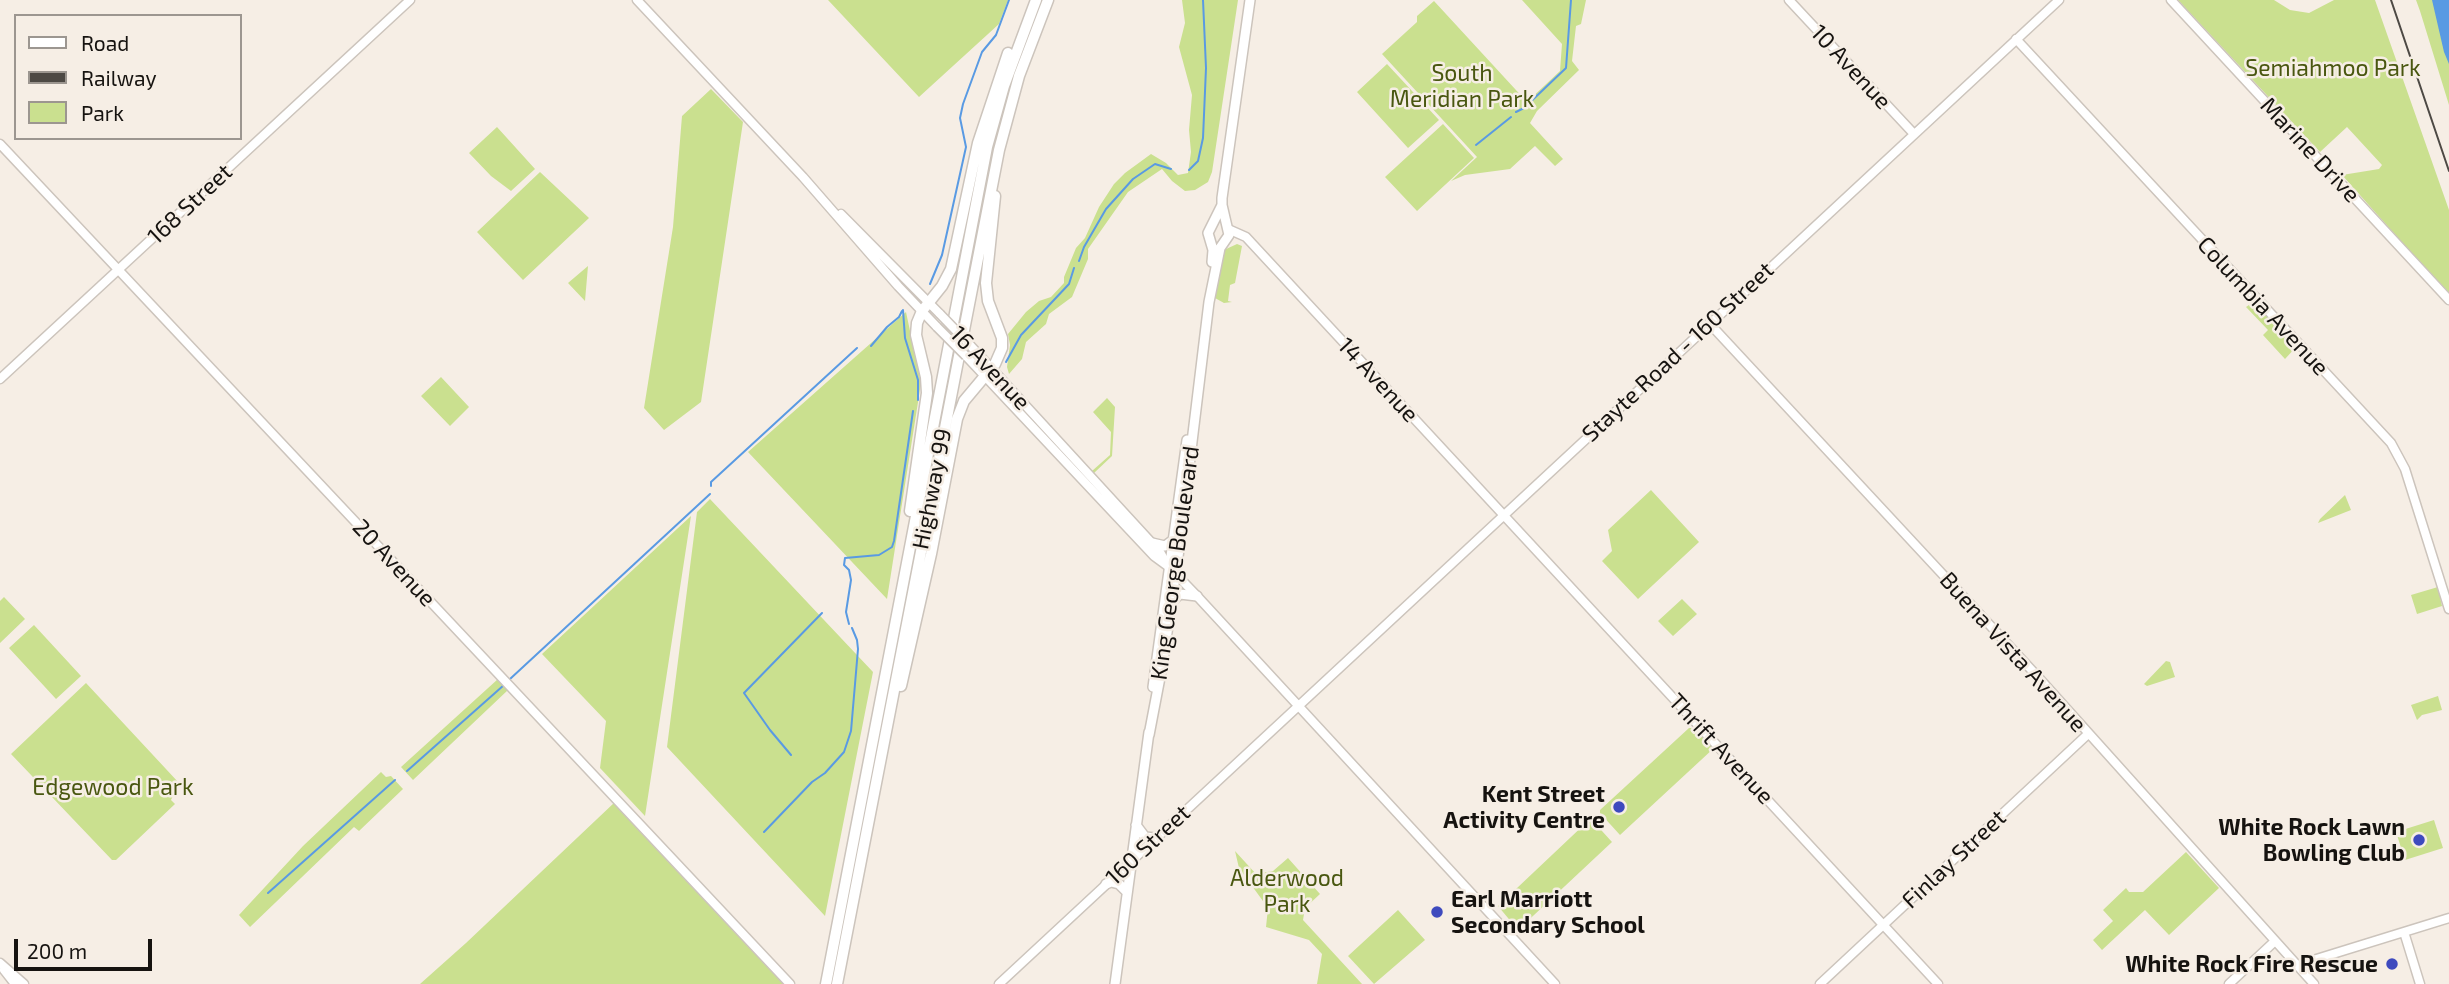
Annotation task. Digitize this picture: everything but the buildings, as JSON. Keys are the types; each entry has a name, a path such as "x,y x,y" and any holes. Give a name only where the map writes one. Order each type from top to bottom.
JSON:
{"highway":[{"path":"892,636 927,393 925,368 916,335 917,323 951,269 982,126 1007,56 1034,0"},
{"name":"Highway 99","path":"826,984 987,147 1008,72 1034,0"},
{"name":"Highway 99","path":"837,984 988,203 1014,89 1048,0"},
{"path":"871,808 922,593 957,419 967,397 992,368 1001,353 1003,343 986,292 986,265 1014,89"}],"main road":[{"path":"1222,205 1229,235 1225,242 1216,244 1210,240 1209,229 1222,205 1251,0"},
{"path":"1214,224 1220,223 1227,227"},
{"name":"King George Boulevard","path":"1115,984 1149,735 1171,601 1172,540 1209,302 1213,252 1210,240"},
{"name":"King George Boulevard","path":"1209,302 1219,253 1225,242"},
{"name":"King George Boulevard","path":"1149,735 1155,667 1190,469 1197,391"},
{"path":"1152,543 1165,546 1172,540"},
{"path":"1171,601 1180,594 1197,596"},
{"path":"1136,825 1145,837 1156,838"},
{"path":"1106,884 1115,882 1127,892"}],"street":[{"name":"168 Street","path":"0,379 410,0"},
{"name":"16 Avenue","path":"638,0 803,177 922,312 1154,556 1172,570"},
{"name":"10 Avenue","path":"1789,0 1914,134"},
{"name":"Stayte Road - 160 Street","path":"1298,705 2059,0"},
{"name":"Marine Drive","path":"2171,0 2449,300"},
{"name":"Columbia Avenue","path":"2016,39 2391,443 2405,469 2449,608"},
{"name":"20 Avenue","path":"0,145 789,983"},
{"name":"16 Avenue","path":"803,177 992,368 1152,543 1172,570 1555,984"},
{"name":"14 Avenue","path":"1227,227 1246,237 1504,514"},
{"path":"1225,242 1237,239 1253,246"},
{"name":"Buena Vista Avenue","path":"1709,323 2039,678 2314,984"},
{"path":"1047,441 1067,452"},
{"path":"1107,506 1118,508"},
{"name":"Thrift Avenue","path":"1504,514 1938,984"},
{"name":"160 Street","path":"999,984 1298,705"},
{"name":"Finlay Street","path":"1820,984 2088,734"},
{"path":"2297,965 2449,918"},
{"path":"2403,932 2420,984"},
{"path":"2229,984 2275,941"},
{"path":"0,964 15,984"},
{"path":"0,964 24,984"}],"green space":[{"path":"828,0 1008,0 999,24 919,97"},
{"path":"1182,0 1238,0 1212,172 1208,182 1195,190 1185,191 1162,169 1128,192 1088,249 1088,259 1072,297 1049,314 1046,324 1026,342 1022,359 1009,374 1008,334 1026,312 1039,301 1051,297 1064,283 1076,248 1085,238 1099,207 1114,184 1151,154 1166,163 1178,175 1188,173 1192,95 1179,47 1185,23"},
{"name":"South Meridian Park","path":"1522,0 1586,0 1581,24 1576,26 1572,61 1579,70 1537,111 1530,123 1563,159 1555,166 1535,146 1510,169 1465,175 1451,181 1477,157 1382,54 1417,22 1417,16 1434,1 1527,102 1560,71 1562,44"},
{"name":"Semiahmoo Park","path":"2178,0 2274,0 2290,10 2309,13 2334,0 2375,0 2449,210 2449,295 2342,175 2379,169 2382,165 2347,127 2320,152"},
{"path":"2416,0 2449,0 2449,105 2420,11"},
{"path":"1387,64 1439,120 1408,148 1357,92"},
{"path":"711,89 743,122 701,402 664,430 644,408 673,227 682,116"},
{"path":"1443,124 1474,158 1417,211 1385,177"},
{"path":"497,127 535,169 511,191 491,176 469,153"},
{"path":"540,172 589,218 523,280 477,232"},
{"path":"1237,244 1242,246 1235,283 1230,285 1228,301 1232,302 1224,303 1215,298 1219,266 1224,250"},
{"path":"588,266 585,301 568,283"},
{"path":"2255,301 2297,346 2285,359 2263,335 2268,330 2246,307"},
{"path":"906,312 921,383 887,599 748,452"},
{"path":"441,377 469,407 450,426 421,396"},
{"path":"1107,398 1115,407 1112,456 1094,473 1092,471 1110,455 1111,432 1093,412"},
{"path":"1651,490 1699,542 1638,599 1602,561 1612,551 1608,530"},
{"path":"2345,495 2351,510 2318,523 2320,519"},
{"path":"710,499 873,672 825,916 667,747 697,512"},
{"path":"691,516 645,816 600,768 606,721 542,654"},
{"path":"2438,587 2442,606 2417,614 2411,595"},
{"path":"4,597 25,619 0,643 0,601"},
{"path":"1682,599 1697,614 1673,636 1658,621"},
{"path":"34,625 81,676 56,699 9,648"},
{"path":"2166,661 2170,662 2175,677 2147,686 2144,684"},
{"path":"498,679 508,690 413,780 401,767"},
{"name":"Edgewood Park","path":"86,683 179,783 171,800 175,804 116,860 112,860 11,754"},
{"path":"2438,696 2442,710 2422,715 2417,720 2411,705"},
{"path":"1689,728 1694,728 1714,748 1620,835 1600,810"},
{"path":"381,772 386,777 391,776 403,789 359,831 354,827 250,927 239,915 303,846"},
{"path":"615,802 784,984 420,984 466,943"},
{"path":"1589,820 1612,842 1518,930 1498,906"},
{"name":"White Rock Lawn Bowling Club","path":"2434,820 2443,848 2405,860 2396,832"},
{"name":"Alderwood Park","path":"1235,851 1256,874 1273,871 1288,858 1320,894 1305,908 1303,920 1362,984 1317,984 1322,954 1309,940 1266,927 1268,908 1239,868"},
{"path":"2186,852 2219,888 2169,935 2145,910 2102,950 2093,940 2113,921 2103,910 2126,888 2129,892 2143,892"},
{"path":"1398,910 1425,940 1374,984 1348,956"}],"water":[{"path":"2432,0 2449,0 2449,64 2444,52"}],"waterway":[{"path":"930,284 942,255 966,147 960,118 963,104 982,52 996,35 1009,0"},
{"path":"1189,170 1198,161 1203,138 1206,68 1203,0"},
{"path":"1516,112 1524,108 1566,68 1571,0"},
{"path":"1476,145 1511,117"},
{"path":"1079,261 1106,209 1133,179 1155,164 1171,169"},
{"path":"1006,362 1021,335 1069,284 1074,268"},
{"path":"903,310 905,338 918,380 918,400"},
{"path":"871,346 902,311"},
{"path":"711,486 711,482 857,348"},
{"path":"849,624 846,612 851,580 849,570 844,565 845,558 879,555 892,547 913,411"},
{"path":"510,679 710,494"},
{"path":"791,755 744,693 822,613"},
{"path":"764,832 844,752 851,731 858,649 852,628"},
{"path":"407,771 504,685"},
{"path":"268,893 395,780"}],"railway":[{"path":"2391,0 2449,171"}],"place":[{"name":"Kent Street Activity Centre","path":"1619,807"},
{"name":"White Rock Lawn Bowling Club","path":"2419,840"},
{"name":"Earl Marriott Secondary School","path":"1437,912"},
{"name":"White Rock Fire Rescue","path":"2392,964"}]}
